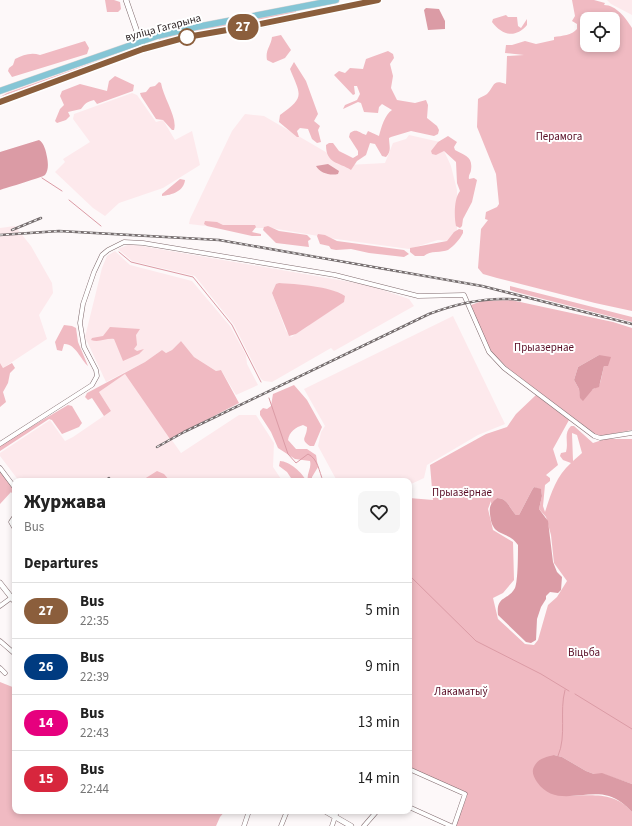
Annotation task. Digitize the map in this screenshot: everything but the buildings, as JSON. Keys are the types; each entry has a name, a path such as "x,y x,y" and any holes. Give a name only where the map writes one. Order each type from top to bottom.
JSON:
{"main road":[{"name":"вуліца Гагарына","path":"0,91 141,42 191,28 336,0"},
{"name":"вуліца Гагарына","path":"0,102 143,49 209,32 297,17 378,0"},
{"path":"307,6 304,12 308,14"},
{"path":"295,8 299,12 297,17"}],"street":[{"path":"126,0 143,49"},
{"path":"0,444 92,385 97,376 96,370 81,338 81,313 98,262 108,250 124,242 143,242 335,275 418,296 437,297 458,294 464,295 489,352 504,368 586,430 600,438 632,433"},
{"path":"0,468 12,484"},
{"path":"0,583 12,599"},
{"path":"0,606 12,600"},
{"path":"0,641 12,651"},
{"path":"0,668 5,673"},
{"path":"412,770 465,794 452,826 412,808"},
{"path":"244,826 248,814"},
{"path":"281,826 286,814"},
{"path":"330,814 351,826"},
{"path":"332,826 336,814"},
{"path":"364,826 374,814"}],"shaded area":[{"path":"607,0 632,0 632,15 611,4"},
{"path":"426,8 439,9 445,21 445,29 428,30 424,10"},
{"path":"132,93 137,95 156,122 163,120 175,140 192,131 200,165 163,188 119,203 105,216 93,208 55,172 65,162 63,159 90,142 73,119 74,114"},
{"path":"245,114 264,116 348,165 385,163 393,143 406,139 409,135 440,142 451,166 457,190 457,230 448,241 438,240 409,249 271,228 223,228 189,224 232,131"},
{"path":"39,140 46,152 48,168 45,175 0,190 0,152"},
{"path":"328,164 339,171 338,174 332,175 326,173 316,166"},
{"path":"15,226 31,246 52,283 53,293 39,315 47,339 3,368 0,363 0,228"},
{"path":"130,244 368,285 409,299 414,306 334,351 331,348 272,382 264,381 261,379 234,325 195,276 132,261 118,249","holes":["279,283 325,289 341,293 307,327 291,337 286,331 272,293"]},
{"path":"115,251 130,265 192,281 230,326 246,355 247,364 258,385 236,395 221,370 216,371 194,357 181,341 172,350 166,353 162,350 145,362 106,382 85,337 102,268 107,256"},
{"path":"453,316 505,424 478,435 427,465 424,478 412,484 412,478 335,478 318,446 321,432 325,426 304,389"},
{"path":"599,355 611,357 608,366 604,366 599,387 593,389 583,401 580,398 579,389 574,380 578,367"},
{"path":"125,374 181,453 239,415 256,415 274,443 273,467 280,478 17,478 0,456 0,453 50,420 65,441 73,437 111,411 99,392"},
{"path":"534,487 541,489 542,496 539,509 548,521 553,562 557,572 562,577 561,590 558,593 550,592 546,596 537,619 536,640 531,643 526,642 498,615 499,604 512,592 516,585 518,545 514,540 497,531 494,527 491,522 490,507 493,501 497,498 501,498 516,515 519,515"},
{"path":"554,755 562,757 594,774 602,773 632,784 632,812 622,802 609,796 599,794 561,796 544,790 537,782 533,774 533,769 535,765 543,758"}],"green space":[{"path":"105,0 120,2 121,9 118,12 107,12"},
{"name":"Перамога","path":"572,0 594,0 605,3 604,5 613,7 619,12 580,12 580,52 620,52 620,13 632,28 632,311 497,278 483,274 478,268 481,229 488,220 485,219 486,212 497,207 499,204 496,174 477,127 478,99 487,94 494,84 498,82 506,84 507,56 524,55 505,53 506,45 512,45 525,41 536,44 554,40 554,37 570,34 577,29 577,24 572,21 575,16"},
{"path":"296,11 296,13 157,40 191,30"},
{"path":"506,15 508,17 517,17 518,26 521,28 527,19 527,25 513,34 504,32 492,22 493,19"},
{"path":"281,35 291,50 285,58 273,63 267,60 267,51 272,37"},
{"path":"85,41 89,48 87,54 12,77 8,71 13,65 15,59 21,56 27,54 40,55"},
{"path":"134,48 135,49 0,97 7,93"},
{"path":"388,51 393,54 394,58 390,64 393,76 391,88 397,100 415,103 426,100 428,105 427,118 437,126 439,130 438,134 434,136 411,131 391,137 389,138 390,150 386,157 382,156 375,144 370,143 366,155 357,161 351,170 334,162 328,156 326,145 333,143 339,151 353,158 358,155 358,151 349,137 350,133 356,131 366,135 368,131 379,136 385,118 392,110 382,104 379,107 378,113 364,112 361,103 358,102 343,109 345,105 357,100 360,94 357,86 354,86 355,94 353,95 334,75 339,71 345,73 350,68 363,69 366,59"},
{"path":"294,62 306,81 318,114 314,121 320,126 318,130 321,142 317,143 312,139 308,129 300,128 297,131 299,137 297,137 279,122 280,115 297,100 297,85 290,69"},
{"path":"115,76 134,85 133,91 97,104 94,100 89,101 81,109 68,112 70,116 66,120 57,123 55,121 60,109 64,105 60,96 62,91 80,84 107,91 109,81"},
{"path":"159,82 161,83 174,120 174,130 172,130 163,120 156,119 140,93 146,92 150,87 155,86"},
{"path":"448,136 457,142 454,147 455,150 468,157 471,162 469,179 474,178 477,180 472,202 460,228 456,226 455,218 455,208 460,191 457,183 456,162 444,151 436,155 432,154 431,151 438,142"},
{"path":"180,179 185,180 180,190 170,195 162,196 162,194"},
{"path":"205,221 217,222 223,225 255,225 256,227 252,232 261,234 261,236 252,236 207,226 204,224"},
{"path":"268,226 279,231 307,235 311,239 308,241 309,247 276,243 263,230 264,227"},
{"path":"459,229 463,230 463,233 457,242 448,250 429,253 424,256 415,256 410,252 410,248 447,241 454,232"},
{"path":"318,234 325,235 337,241 404,250 409,254 404,257 369,253 351,249 331,249 329,246 320,244 317,236"},
{"path":"276,284 313,286 331,290 345,296 344,302 296,334 289,336 272,293"},
{"path":"510,286 632,317 632,322 516,292 510,290"},
{"name":"Прыазернае","path":"511,300 613,322 632,328 632,430 601,436 595,434 510,370 493,354 483,338 471,305 482,301","holes":["599,355 608,366 604,366 599,385 580,395 579,389 574,380 578,367"]},
{"path":"64,325 76,328 78,342 88,366 78,352 68,344 64,344 62,351 57,350 55,342"},
{"path":"110,327 140,329 136,335 137,345 134,349 137,351 144,349 139,354 123,361 114,339 97,341 91,340 92,338 103,336"},
{"path":"181,341 194,357 216,371 221,370 239,403 170,439 125,374 99,392 111,411 104,416 92,398 88,400 85,397 87,393 145,362 162,350 166,353 172,350"},
{"path":"0,363 3,368 12,363 15,368 10,373 8,383 3,392 6,402 0,407"},
{"path":"294,385 307,400 322,427 314,446 310,446 305,442 304,438 307,427 303,425 293,430 288,440 296,449 307,449 316,455 318,467 312,478 308,478 310,461 295,459 278,448 271,432 260,415 260,411 263,408 267,409 271,406 273,394"},
{"path":"536,395 569,420 553,449 558,465 546,475 550,478 550,481 545,485 543,506 545,512 558,479 571,463 563,460 560,456 561,453 566,452 567,432 571,426 574,426 593,443 605,439 632,439 632,784 603,774 594,774 562,757 554,755 563,796 591,795 609,797 617,800 632,812 632,826 455,826 467,796 464,792 412,770 412,498 433,500 430,465 486,434 507,427 516,414","holes":["572,433 577,435 582,453 573,461","534,487 541,490 542,496 539,509 546,517 551,535 554,563 567,581 557,597 548,605 538,640 534,645 525,644 498,619 493,598 503,593 514,580 513,542 493,530 488,509 491,501 491,504 497,498 501,498 516,515 519,515"]},
{"path":"68,405 72,406 82,423 79,427 62,434 52,420 49,419 0,451 0,445"},
{"path":"280,461 287,463 302,474 304,478 291,478 287,472 279,466"},
{"path":"0,471 12,487 12,493 11,492 0,504"},
{"path":"157,471 164,474 167,478 146,478"},
{"path":"0,682 12,687 12,814 222,814 216,826 0,826"}],"waterway":[{"path":"42,178 62,191"},
{"path":"69,200 101,226"},
{"path":"119,252 131,262 193,277 232,325 261,382"},
{"path":"269,398 288,454 296,463 308,454 311,456 318,466 322,478"},
{"path":"412,578 476,641 541,674 569,691"},
{"path":"558,756 561,748 563,732 563,698 565,690"},
{"path":"575,694 632,729"}],"railway":[{"path":"12,230 41,218"},
{"path":"0,235 59,231 219,240 482,286 632,324"},
{"path":"157,447 184,432 429,314 473,301 496,299 520,300"}],"bus line":[{"name":"27","path":"0,102 143,49 187,37 378,0"}],"park label":[{"name":"Прыазёрнае","path":"462,492"},
{"name":"Віцьба","path":"584,652"},
{"name":"Лакаматыў","path":"461,691"}]}
